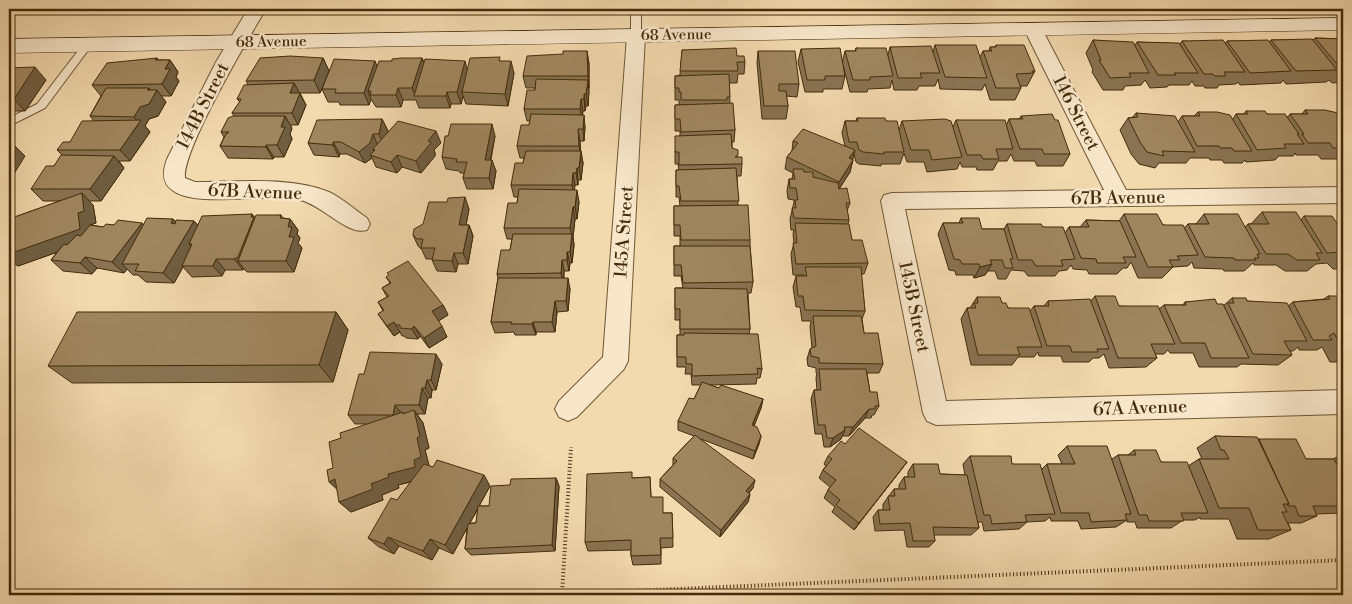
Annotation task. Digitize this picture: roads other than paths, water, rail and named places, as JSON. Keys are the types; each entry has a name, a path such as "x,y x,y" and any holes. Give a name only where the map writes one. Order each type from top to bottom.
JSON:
{"street":[{"name":"144B Street","path":"175,180 173,171 177,159 225,62 257,9"},
{"name":"68 Avenue","path":"9,46 1343,24"},
{"name":"146 Street","path":"1033,29 1119,198"},
{"name":"145A Street","path":"568,409 615,361 636,36"},
{"name":"67B Avenue","path":"175,180 182,188 194,190 304,192 322,198 359,224"},
{"name":"67B Avenue","path":"892,201 1343,194"},
{"name":"145B Street","path":"892,201 936,413"},
{"name":"67A Avenue","path":"936,413 1343,402"}],"lane":[{"path":"636,9 636,36"},
{"path":"9,122 41,106 87,45"}]}
